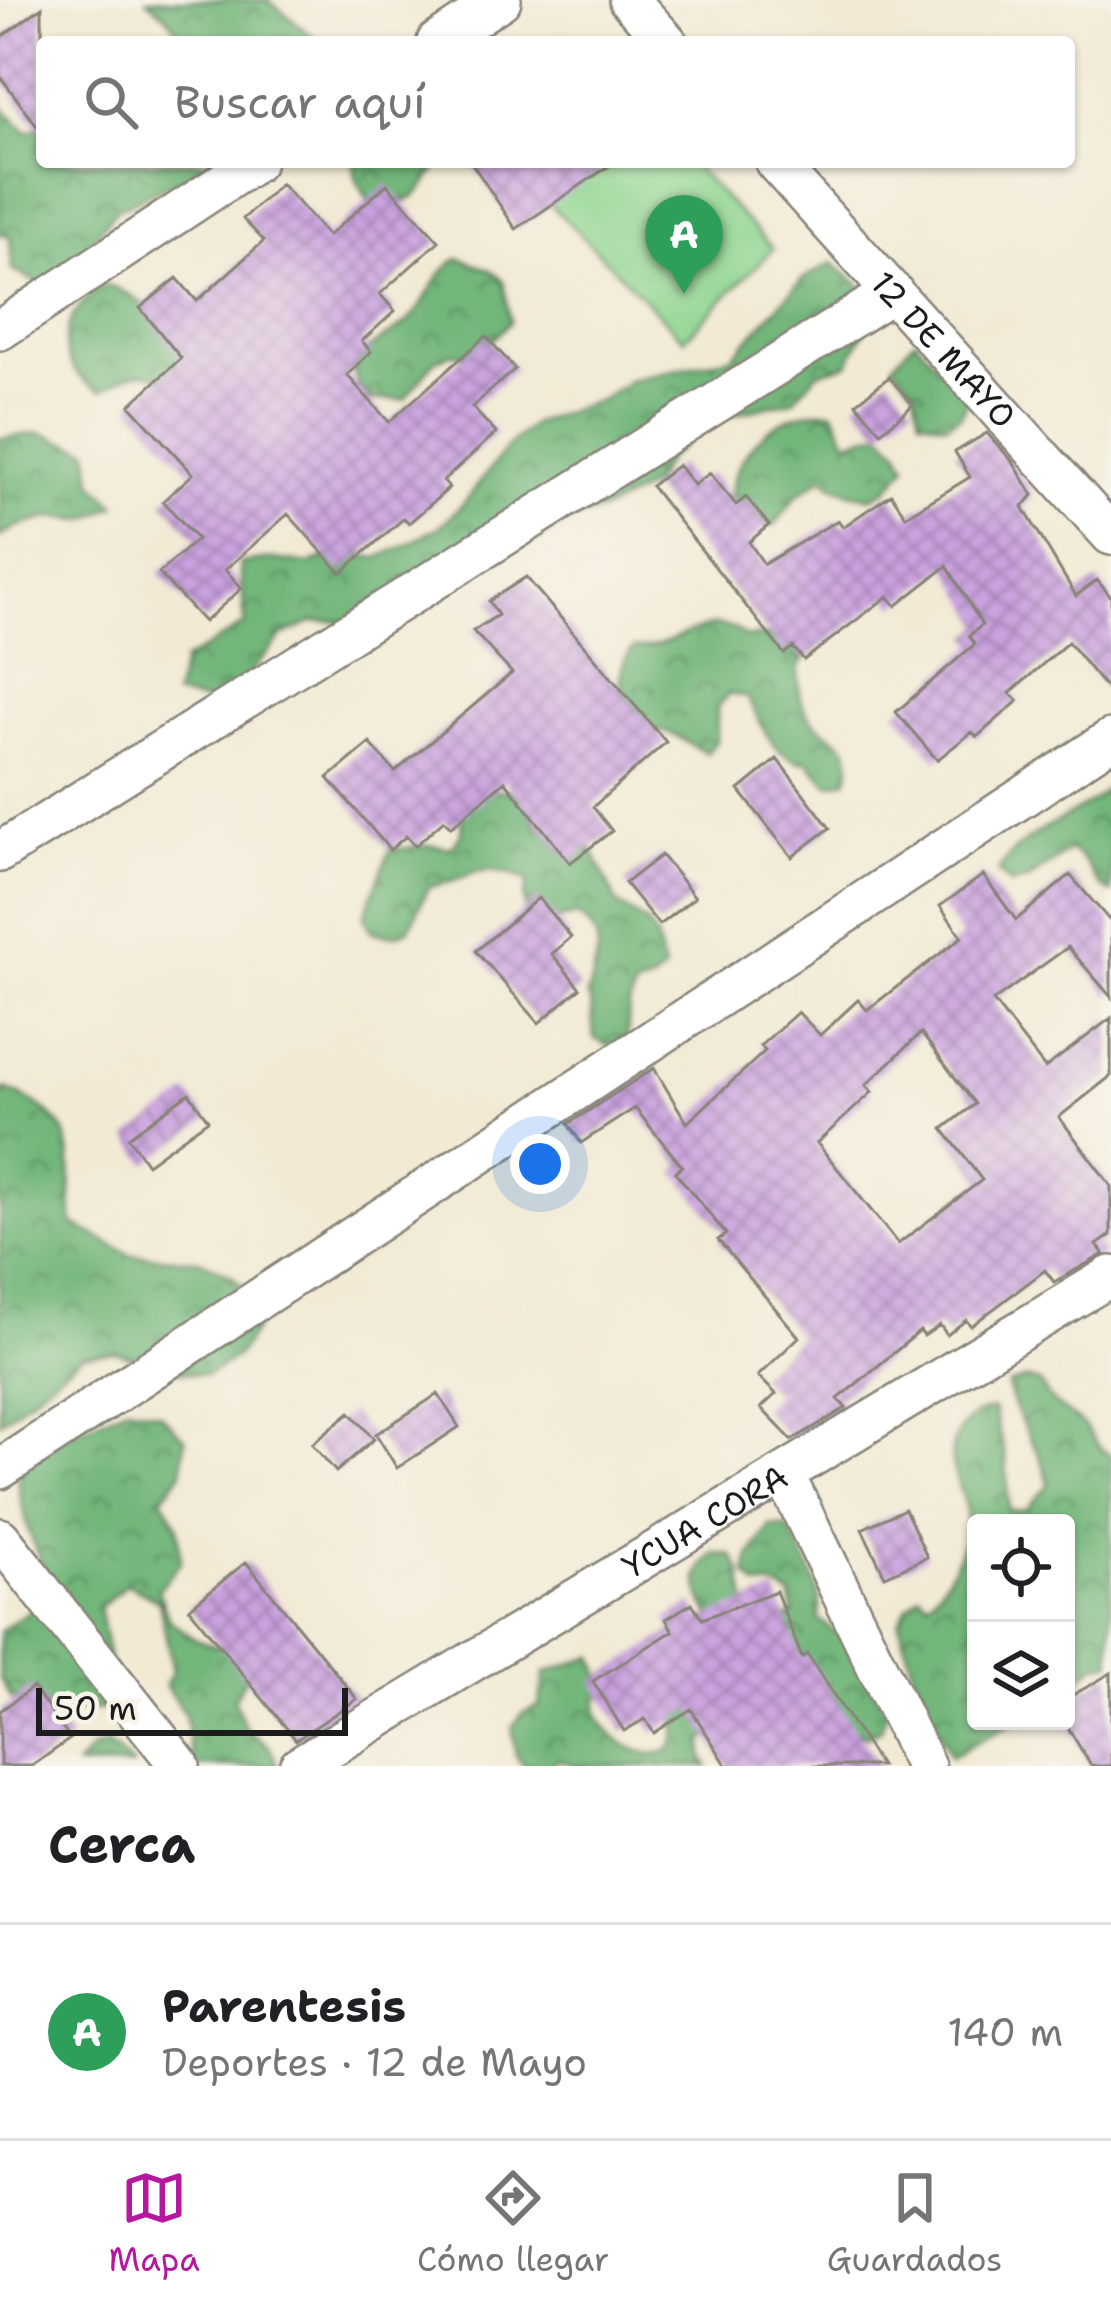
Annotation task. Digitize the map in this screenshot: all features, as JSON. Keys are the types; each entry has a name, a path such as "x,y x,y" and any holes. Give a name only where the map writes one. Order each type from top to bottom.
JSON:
{"street":[{"path":"446,36 501,0"},
{"path":"629,0 662,36"},
{"path":"0,330 246,168"},
{"name":"12 DE MAYO","path":"781,168 1111,535"},
{"path":"0,852 893,292"},
{"path":"0,1469 1111,739"},
{"name":"YCUA CORA","path":"299,1766 1111,1276"},
{"path":"785,1476 926,1766"},
{"path":"0,1538 181,1766"}],"green space":[{"path":"147,0 268,0 313,36 181,36"},
{"path":"0,105 27,132 36,129 36,168 205,168 116,210 73,265 42,285 12,270 10,236 0,234"},
{"path":"355,168 437,168 412,198 396,204 371,206"},
{"path":"587,168 696,168 773,249 684,339 548,202"},
{"path":"459,258 491,270 504,281 510,322 470,355 453,353 436,359 405,399 371,400 358,385 353,369 370,348 412,318 442,272"},
{"path":"832,263 860,285 871,318 848,364 817,373 794,400 725,416 668,458 651,486 604,510 570,520 540,538 348,621 313,622 283,635 237,688 207,702 174,696 184,661 245,624 240,563 274,559 309,564 342,551 377,558 408,544 439,527 465,502 507,447 534,423 600,400 630,380 732,357 803,279"},
{"path":"106,285 144,305 193,360 166,380 133,375 102,391 85,381 73,368 66,338 78,308"},
{"path":"915,339 967,399 961,415 946,424 920,418 915,391 893,364"},
{"path":"815,411 834,411 847,441 881,432 907,466 886,490 871,498 837,488 823,477 796,496 775,525 757,526 729,506 744,456 767,431"},
{"path":"40,433 89,450 93,482 116,505 86,520 52,517 18,526 0,537 0,438"},
{"path":"716,625 733,628 747,638 779,639 804,660 798,666 802,702 815,723 846,747 847,780 829,784 805,759 801,762 780,751 746,697 729,694 717,707 717,740 707,753 647,727 636,717 621,687 622,667 634,648 655,646"},
{"path":"1111,785 1111,893 1069,850 1028,880 1010,884 998,872 1022,844"},
{"path":"485,792 520,794 539,829 589,843 617,904 645,922 656,937 664,970 634,989 627,1040 610,1046 594,1038 587,996 598,951 594,932 576,915 542,924 526,916 528,881 487,870 429,887 411,925 398,934 372,932 364,916 390,850 450,848 461,834 462,816"},
{"path":"6,1089 50,1114 61,1128 70,1158 73,1224 131,1255 199,1260 229,1274 253,1295 256,1328 236,1357 207,1375 173,1371 117,1352 82,1355 0,1422 0,1094"},
{"path":"1026,1379 1041,1384 1052,1401 1082,1424 1111,1456 1111,1663 1096,1665 1075,1681 1075,1514 967,1514 967,1730 999,1730 951,1756 919,1691 899,1623 920,1594 928,1601 935,1593 962,1547 966,1513 952,1452 954,1440 969,1420 993,1409 1006,1459 1009,1511 1026,1510 1049,1484 1008,1385"},
{"path":"128,1406 160,1413 185,1439 182,1472 162,1498 178,1526 181,1562 158,1590 169,1620 195,1639 226,1649 250,1669 234,1699 246,1729 269,1746 278,1766 193,1766 185,1715 165,1685 173,1671 159,1601 127,1584 99,1607 118,1708 64,1708 11,1698 0,1678 0,1631 57,1591 28,1528 16,1459"},
{"path":"770,1526 787,1527 799,1548 816,1584 818,1619 844,1639 887,1712 881,1729 866,1736 850,1726 834,1707 827,1682 819,1680 716,1730 703,1742 708,1766 576,1766 558,1759 551,1766 525,1766 516,1755 512,1727 523,1713 539,1706 545,1673 594,1656 604,1686 597,1704 604,1726 636,1750 660,1753 670,1749 681,1695 718,1628 699,1589 706,1562 715,1553 732,1555 740,1569 746,1602 781,1626 793,1613 791,1596 775,1587 757,1586 746,1573 750,1556"},
{"path":"107,1744 133,1766 77,1766 91,1749"}],"building":[{"path":"42,7 42,36 36,36 36,125 0,76 0,38"},
{"path":"475,168 606,168 516,229"},
{"path":"281,184 328,236 387,184 439,241 380,294 395,311 362,341 371,352 347,375 389,422 486,336 515,369 472,407 496,433 443,481 449,488 409,523 404,518 341,573 288,514 225,570 242,588 204,622 159,573 197,539 163,501 193,474 130,405 181,358 140,308 177,278 197,301 264,241 243,219"},
{"path":"889,377 913,405 881,432 856,403"},
{"path":"987,433 1013,462 1033,495 1023,507 1076,596 1097,580 1111,597 1111,694 1068,642 1010,693 1018,701 977,737 972,732 937,760 896,712 975,644 969,636 982,625 947,566 896,606 888,596 804,660 793,647 784,654 651,486 678,465 694,485 710,473 736,505 746,497 769,525 749,542 764,564 838,520 843,527 891,494 906,516 970,477 955,452"},
{"path":"526,577 666,742 593,807 612,831 570,863 505,781 451,827 444,820 415,846 406,836 390,850 328,778 370,743 395,772 512,673 473,631 498,615 489,601"},
{"path":"777,759 830,828 792,857 739,790"},
{"path":"661,855 695,897 659,925 625,883"},
{"path":"983,875 1016,920 1070,875 1111,922 1111,997 1068,947 993,1001 1045,1068 1111,1018 1111,1076 1059,1117 1111,1186 1111,1235 1097,1245 1104,1254 1054,1282 1045,1270 971,1326 966,1320 947,1335 940,1325 924,1336 920,1331 838,1399 846,1408 792,1440 761,1408 776,1394 758,1376 799,1337 718,1240 726,1234 675,1172 682,1166 635,1108 581,1143 568,1124 654,1068 687,1123 765,1051 760,1046 798,1012 820,1035 858,1000 867,1010 962,937 940,906","holes":["921,1033 975,1104 943,1129 982,1180 898,1244 817,1143 872,1092 866,1085"]},
{"path":"538,898 571,937 552,954 580,988 539,1023 476,951"},
{"path":"189,1093 208,1120 147,1164 128,1137"},
{"path":"438,1394 459,1427 397,1468 376,1434"},
{"path":"350,1412 374,1439 336,1472 312,1444"},
{"path":"905,1509 927,1557 885,1576 862,1529"},
{"path":"246,1562 357,1699 296,1740 189,1608"},
{"path":"776,1591 802,1658 807,1654 880,1766 727,1766 691,1709 654,1733 645,1719 624,1731 593,1681 673,1631 666,1619 692,1603 702,1619"},
{"path":"1111,1673 1111,1766 1091,1766 1070,1730 1075,1730 1075,1694"},
{"path":"33,1687 70,1739 32,1766 0,1766 0,1711"}],"place":[{"name":"Parentesis","path":"684,294"}]}
